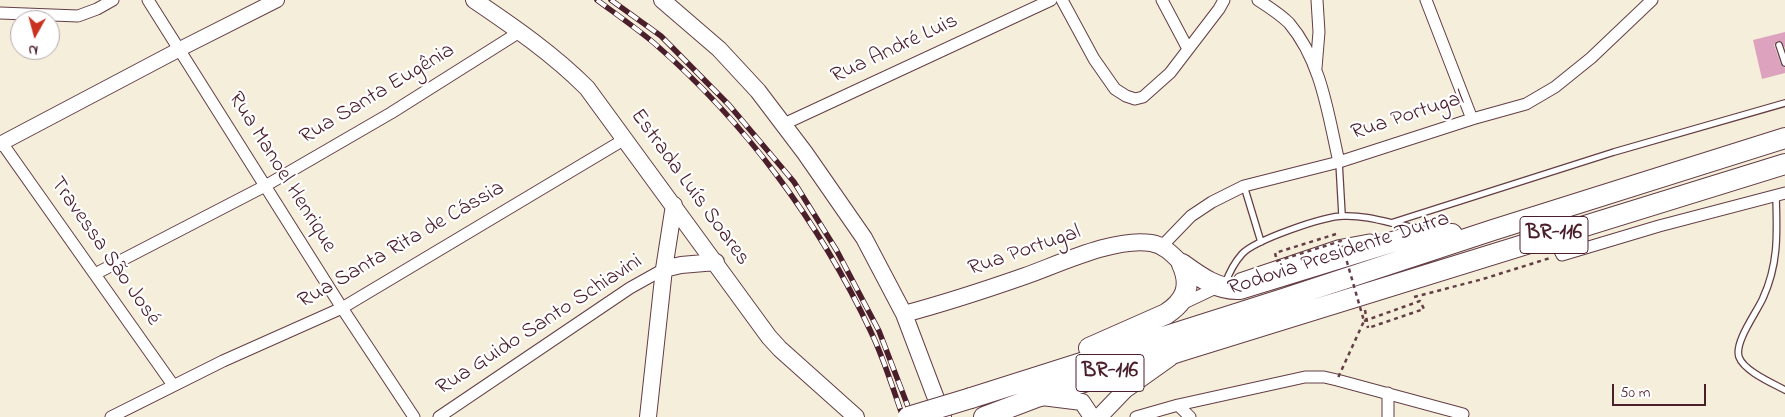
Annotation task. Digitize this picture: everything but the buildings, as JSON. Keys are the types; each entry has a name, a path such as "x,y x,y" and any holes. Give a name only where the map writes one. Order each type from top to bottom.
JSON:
{"highway":[{"name":"Rodovia Presidente Dutra","path":"908,417 1785,138"},
{"name":"Rodovia Presidente Dutra","path":"984,417 1037,397 1184,350 1365,301 1785,164"},
{"path":"1365,301 1495,262 1558,249 1708,195 1743,178"},
{"path":"1182,264 1209,282 1231,289 1240,289 1399,240 1493,230"},
{"path":"1052,372 1075,354 1166,314 1176,307 1184,296 1187,282 1187,275 1182,264"}],"main road":[{"name":"Estrada Luís Soares","path":"474,0 521,32 558,61 587,88 774,343 856,417"},
{"path":"662,0 698,29 739,68 784,124 864,238 904,314 943,417"},
{"path":"648,417 664,269 674,205"},
{"name":"Rua Portugal","path":"904,314 953,300 1100,249 1131,242 1162,246"},
{"path":"1162,246 1182,264"},
{"path":"664,269 681,265 716,262"},
{"path":"1098,417 1125,390 1184,350"},
{"path":"1037,397 1082,402 1092,417"}],"street":[{"path":"0,13 78,16 97,9 113,0"},
{"name":"Rua Manoel Henrique","path":"148,0 342,308 414,417"},
{"path":"1,143 277,0"},
{"name":"Rua André Luis","path":"784,124 1051,0"},
{"path":"1062,0 1094,59 1115,89 1135,99 1142,97 1170,73 1219,10 1224,0"},
{"path":"1162,0 1188,49"},
{"path":"1258,0 1288,22 1316,68 1339,162"},
{"path":"1316,68 1319,32 1317,0"},
{"path":"1426,0 1472,119"},
{"name":"Rua Portugal","path":"1162,246 1191,216 1212,202 1244,186 1339,162 1472,119 1526,104 1555,87 1591,58 1652,0"},
{"name":"Rua Santa Eugênia","path":"94,274 265,186 391,113 521,32"},
{"name":"Rua Santa Rita de Cássia","path":"111,417 173,385 342,308 625,139"},
{"name":"Travessa São José","path":"1,143 173,385"},
{"path":"1558,249 1659,226 1780,194"},
{"path":"1176,307 1222,285 1338,246 1425,229 1493,230"},
{"name":"Rua Guido Santo Schiavini","path":"439,417 630,288 664,269"},
{"path":"1136,417 1178,405 1305,377 1324,377 1337,380 1463,414"},
{"path":"1388,393 1388,417"},
{"path":"1178,405 1190,417"}],"lane":[{"path":"1779,45 1785,63"},
{"path":"1390,223 1614,152 1785,103"},
{"path":"1339,162 1342,215"},
{"path":"1244,186 1261,242"},
{"path":"1780,194 1775,261 1764,296 1738,345 1739,358 1752,372 1785,390"},
{"path":"1222,285 1242,254 1261,242 1313,223 1342,215 1368,217 1425,229"}],"path":[{"path":"1336,234 1276,253 1277,261 1341,241 1364,321 1337,380"},
{"path":"1411,298 1483,279 1558,249"},
{"path":"1364,321 1420,301 1424,309 1368,328 1365,301"}],"railway":[{"path":"597,0 647,37 687,74 719,106 778,176 804,213 851,292 880,353 903,417"},
{"path":"611,0 661,36 729,105 794,182 837,251 879,331 912,417"}]}
